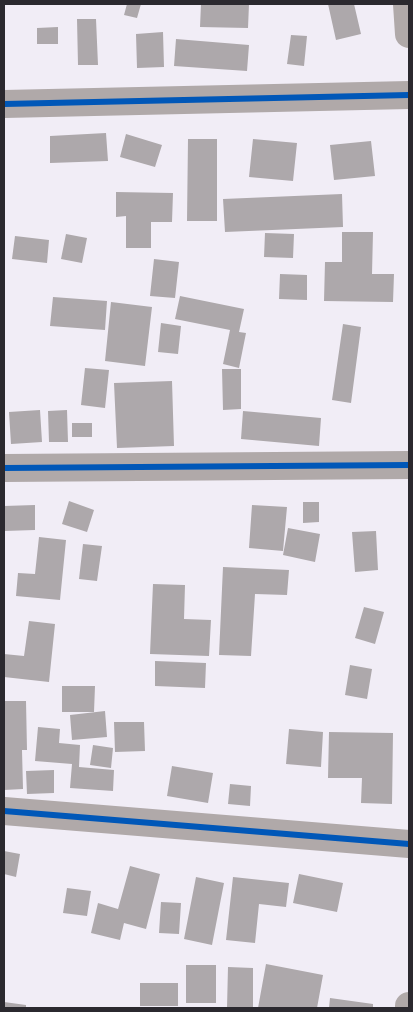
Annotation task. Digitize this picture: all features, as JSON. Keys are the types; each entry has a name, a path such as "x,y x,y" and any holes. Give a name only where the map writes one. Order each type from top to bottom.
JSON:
{"street":[{"path":"408,4 409,34"},
{"path":"4,104 409,95"},
{"path":"4,468 409,465"},
{"path":"4,811 409,844"}],"building":[{"path":"127,4 141,4 137,18 124,15"},
{"path":"201,4 249,4 248,28 200,27"},
{"path":"328,4 354,4 361,34 336,40"},
{"path":"77,19 96,19 98,65 78,65"},
{"path":"58,27 58,44 37,44 37,28"},
{"path":"163,32 164,67 137,68 136,34"},
{"path":"291,35 307,36 304,66 287,64"},
{"path":"176,39 249,45 247,71 174,66"},
{"path":"106,133 108,161 50,163 50,136"},
{"path":"126,134 162,145 155,167 120,157"},
{"path":"188,139 217,139 217,221 187,221"},
{"path":"253,139 297,143 293,181 249,177"},
{"path":"371,141 375,176 334,180 330,145"},
{"path":"116,192 173,193 172,222 151,222 151,248 126,248 126,216 116,217"},
{"path":"342,194 343,227 225,232 223,199"},
{"path":"342,232 373,232 372,274 394,274 393,302 324,301 325,262 342,262"},
{"path":"265,233 294,234 293,258 264,257"},
{"path":"66,234 87,238 82,263 61,259"},
{"path":"15,236 49,240 47,263 12,259"},
{"path":"154,259 179,262 175,298 150,296"},
{"path":"280,274 307,275 307,300 279,299"},
{"path":"180,296 244,309 239,332 246,333 239,368 223,364 230,330 175,319"},
{"path":"53,297 107,301 105,330 50,326"},
{"path":"111,302 152,307 145,366 105,361"},
{"path":"161,323 181,326 178,354 158,352"},
{"path":"343,324 361,327 351,403 332,400"},
{"path":"85,368 109,370 105,408 81,405"},
{"path":"222,369 241,369 241,409 223,410"},
{"path":"172,381 174,446 117,448 114,383"},
{"path":"40,410 42,442 11,444 9,412"},
{"path":"67,410 68,442 49,442 48,411"},
{"path":"243,411 321,418 319,446 241,439"},
{"path":"72,423 92,423 92,437 72,437"},
{"path":"69,501 94,510 87,532 62,524"},
{"path":"303,502 319,502 319,522 303,523"},
{"path":"35,505 35,530 4,531 4,506"},
{"path":"252,505 287,507 283,551 249,548"},
{"path":"288,528 320,534 315,562 283,555"},
{"path":"376,531 378,570 355,572 352,532"},
{"path":"39,537 66,540 60,600 16,596 18,573 35,574"},
{"path":"83,544 102,546 97,581 79,579"},
{"path":"223,567 289,570 287,595 255,594 251,656 219,655"},
{"path":"153,584 185,585 184,619 211,620 209,656 150,654"},
{"path":"364,607 384,612 375,644 355,638"},
{"path":"29,621 55,624 49,682 4,677 4,654 24,656"},
{"path":"155,661 206,663 205,688 155,686"},
{"path":"350,665 372,669 367,699 345,695"},
{"path":"62,686 95,686 94,712 62,712"},
{"path":"4,701 26,701 27,750 22,750 23,789 4,790"},
{"path":"105,711 107,737 72,740 70,715"},
{"path":"114,722 144,722 145,751 115,752"},
{"path":"38,727 60,729 59,743 80,745 79,767 114,770 113,791 70,788 72,764 35,761"},
{"path":"289,729 323,732 321,767 286,764"},
{"path":"329,732 393,733 392,804 361,803 362,778 328,778"},
{"path":"93,745 113,748 111,768 90,765"},
{"path":"172,766 213,773 208,803 167,796"},
{"path":"54,770 54,793 27,794 26,771"},
{"path":"230,784 251,786 250,806 228,804"},
{"path":"4,851 20,854 16,877 4,874"},
{"path":"130,866 160,874 146,929 124,923 120,940 91,933 98,903 118,909"},
{"path":"299,874 343,883 337,912 293,903"},
{"path":"196,877 224,883 212,945 184,939"},
{"path":"233,877 289,883 286,907 259,904 255,943 226,940"},
{"path":"67,888 91,891 87,916 63,913"},
{"path":"161,902 181,903 179,934 159,933"},
{"path":"266,964 323,975 317,1008 258,1008"},
{"path":"186,965 216,965 216,1003 186,1003"},
{"path":"228,967 253,968 253,1008 227,1008"},
{"path":"140,983 178,983 178,1006 140,1006"},
{"path":"330,998 373,1004 373,1008 329,1008"},
{"path":"4,1002 26,1005 26,1008 4,1008"}],"cycle path":[{"path":"4,104 409,95"},
{"path":"4,468 409,465"},
{"path":"4,811 409,844"}]}
